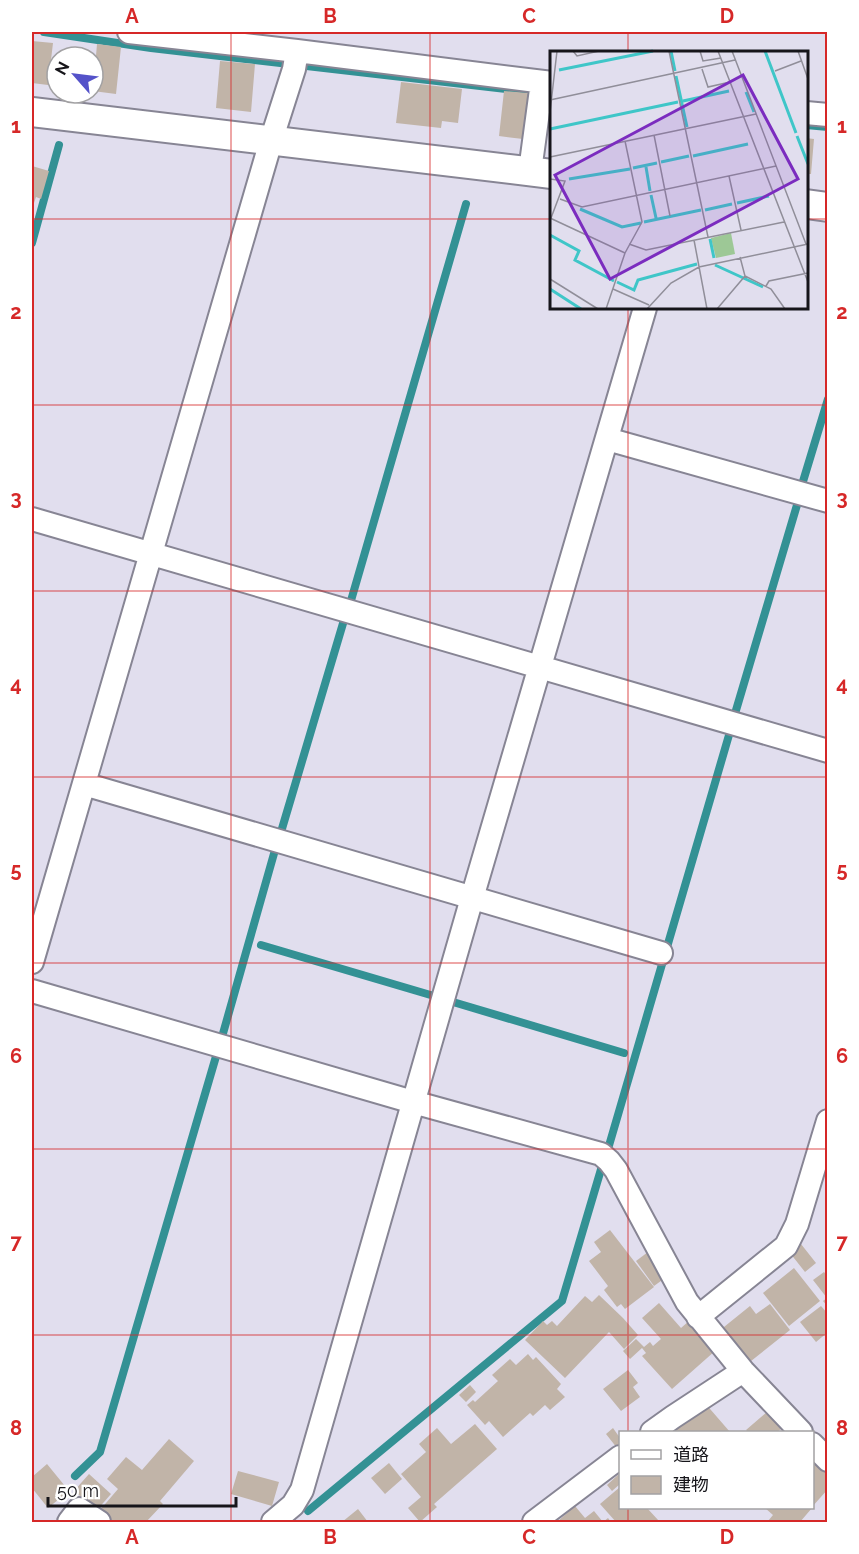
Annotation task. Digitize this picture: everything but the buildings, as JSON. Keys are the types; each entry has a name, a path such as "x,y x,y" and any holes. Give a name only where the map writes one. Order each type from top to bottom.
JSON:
{"street":[{"path":"32,112 541,172 544,88 296,59 129,32"},
{"path":"32,962 296,59"},
{"path":"808,113 828,115"},
{"path":"808,204 828,207"},
{"path":"273,1522 293,1505 302,1490 645,309"},
{"path":"607,439 828,501"},
{"path":"32,519 828,751"},
{"path":"84,784 661,953"},
{"path":"32,991 601,1154 616,1170 687,1302 743,1371 800,1431"},
{"path":"698,1317 786,1246 797,1224 828,1121"},
{"path":"653,1431 743,1371"},
{"path":"814,1445 828,1460"},
{"path":"534,1522 619,1458"},
{"path":"69,1522 79,1509 99,1522"}],"waterway":[{"path":"44,32 151,48 540,93"},
{"path":"808,125 828,127"},
{"path":"32,243 59,145"},
{"path":"350,604 466,204"},
{"path":"801,488 828,399"},
{"path":"734,717 797,505"},
{"path":"281,832 344,620"},
{"path":"608,1149 729,735"},
{"path":"222,1037 275,850"},
{"path":"261,945 434,996"},
{"path":"453,1002 624,1053"},
{"path":"75,1476 100,1452 217,1053"},
{"path":"308,1511 562,1301 602,1166"}]}
